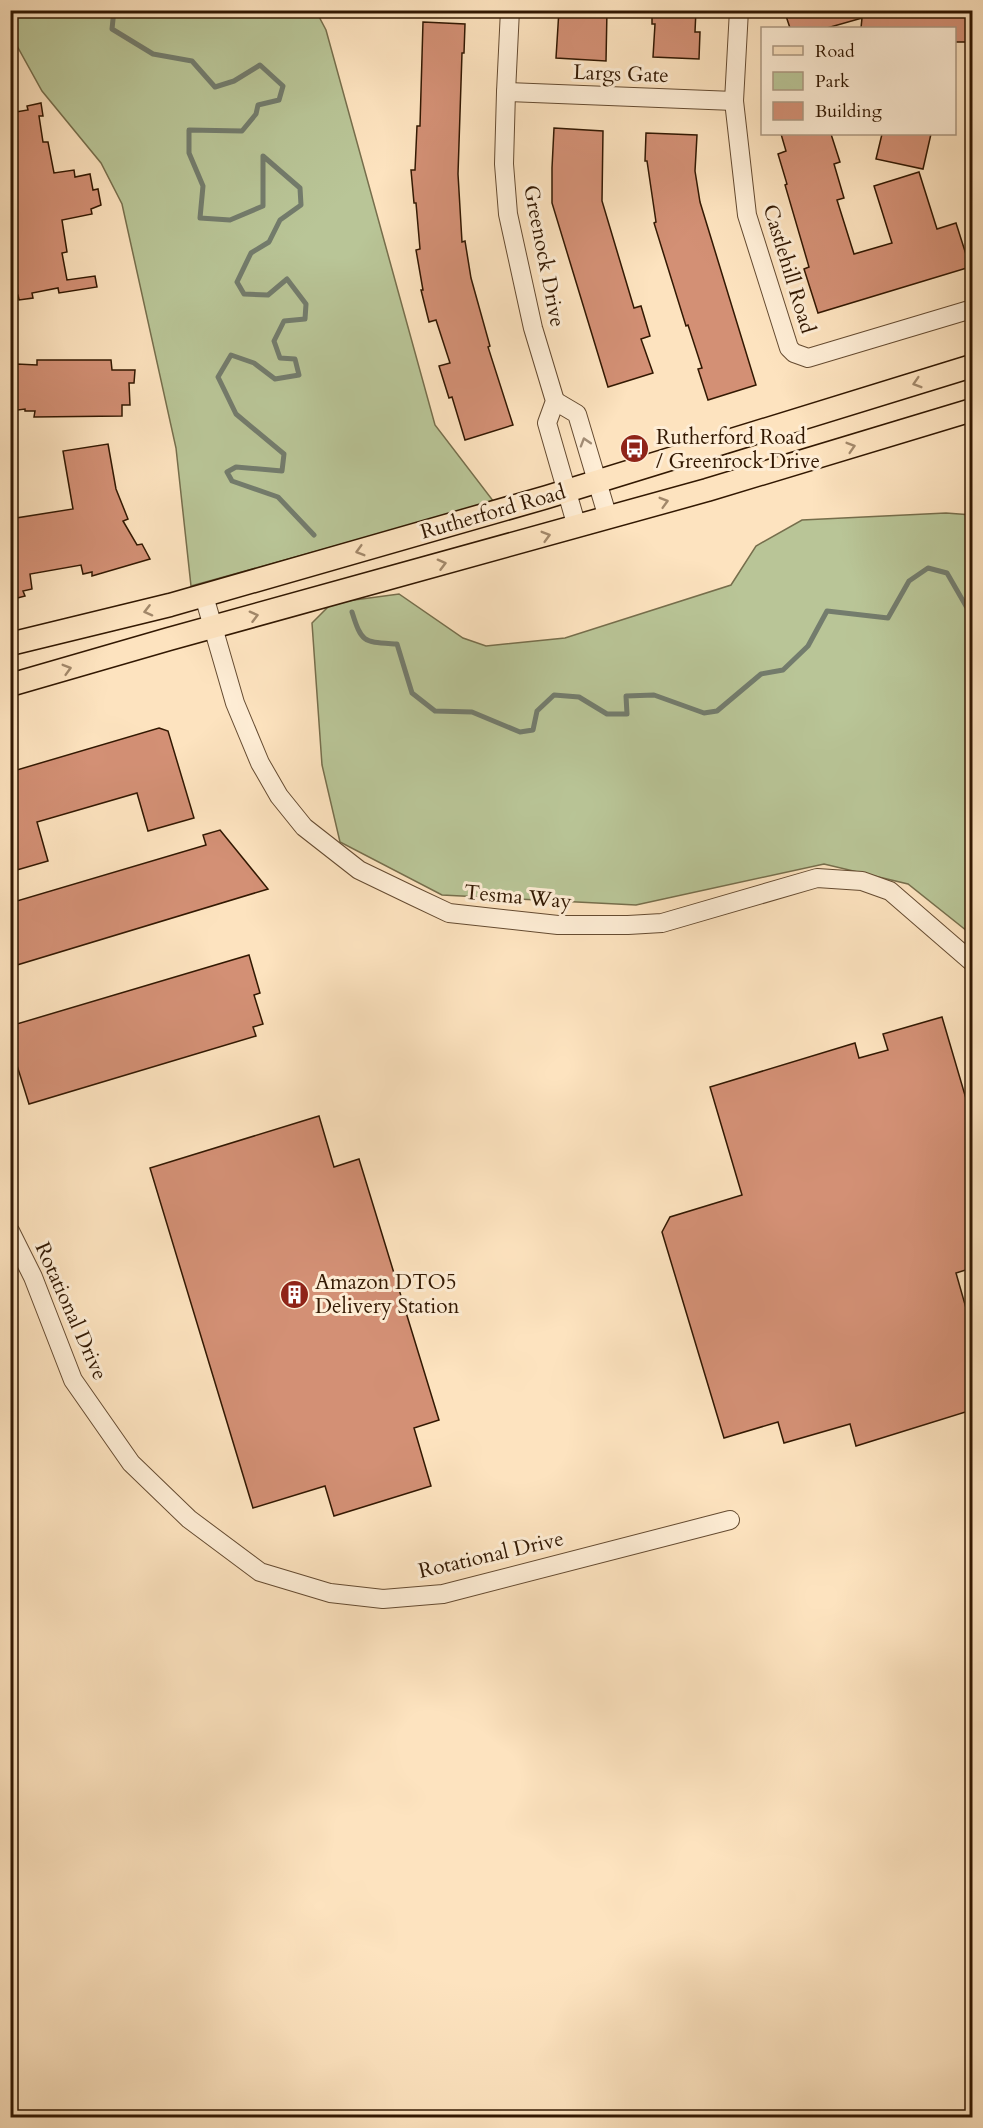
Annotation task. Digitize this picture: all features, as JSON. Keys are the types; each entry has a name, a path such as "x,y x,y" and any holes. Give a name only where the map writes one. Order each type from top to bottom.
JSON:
{"main road":[{"name":"Rutherford Road","path":"10,644 204,596 567,490 972,366"},
{"name":"Rutherford Road","path":"10,685 577,527 972,410"}],"street":[{"name":"Greenock Drive","path":"510,10 504,164 508,214 533,328 555,401 547,423 577,527"},
{"name":"Castlehill Road","path":"739,10 734,101 747,215 789,348 794,353 808,358 972,309"},
{"name":"Largs Gate","path":"506,92 734,101"},
{"path":"555,401 577,414 608,518"},
{"name":"Tesma Way","path":"204,596 235,703 260,763 279,796 304,827 359,870 449,913 558,925 662,923 817,878 862,882 890,891 972,962"},
{"name":"Rotational Drive","path":"10,1231 33,1277 73,1380 131,1463 189,1519 260,1572 330,1593 383,1599 443,1594 730,1520"}],"green space":[{"path":"10,11 316,11 326,30 435,425 494,502 191,586 176,448 122,204 101,163 42,91 11,35"},
{"path":"946,513 972,515 972,935 908,884 824,864 636,905 442,895 340,842 322,765 312,623 332,603 399,594 463,638 486,646 565,638 731,585 756,546 802,520"}],"building":[{"path":"559,10 607,10 606,61 556,58"},
{"path":"652,10 696,10 695,32 700,32 699,59 653,57 655,24 652,24"},
{"path":"784,10 969,10 968,42 956,42 956,27 861,27 862,18 830,27 790,27"},
{"path":"423,22 465,24 458,174 462,242 465,241 471,278 490,346 488,347 513,425 465,440 452,397 449,398 439,366 450,363 436,320 429,322 421,290 423,290 416,250 420,249 411,170 415,170 417,126 420,126"},
{"path":"41,103 43,116 39,116 43,142 48,142 54,173 74,170 75,177 90,174 93,190 98,189 101,205 91,209 92,214 62,220 67,252 62,253 67,280 95,276 97,287 59,293 58,288 32,293 33,298 19,300 18,295 10,296 10,276 13,273 12,259 14,259 10,240 10,113 28,110 27,106"},
{"path":"554,128 603,131 602,201 634,308 641,306 650,336 641,339 653,373 608,387 552,203"},
{"path":"646,133 697,135 695,171 700,202 756,385 708,400 698,369 702,368 688,325 686,326 654,223 656,222 647,161 645,161"},
{"path":"781,135 831,135 840,162 834,164 844,198 837,200 854,254 892,243 874,186 919,172 937,229 956,223 970,267 818,313 804,269 809,267 778,154 786,151"},
{"path":"882,135 931,135 923,169 876,159"},
{"path":"37,360 111,360 112,370 135,370 134,383 129,383 130,405 122,405 122,416 34,417 35,411 25,411 25,409 10,411 10,371 17,371 17,364 37,365"},
{"path":"108,444 116,489 128,519 123,521 137,545 142,544 150,559 92,576 92,572 83,574 81,565 30,574 32,589 23,591 25,596 10,600 10,519 73,509 63,451"},
{"path":"159,728 168,731 194,818 148,831 137,793 37,822 48,861 10,872 10,772"},
{"path":"220,830 268,889 17,965 10,943 10,903 206,845 203,835"},
{"path":"249,955 260,993 254,995 263,1024 253,1027 256,1036 29,1104 10,1043 10,1026"},
{"path":"942,1017 972,1119 972,1268 956,1273 972,1329 972,1410 856,1446 850,1424 784,1443 778,1422 724,1438 662,1232 670,1217 742,1195 710,1087 855,1043 859,1058 888,1050 883,1034"},
{"name":"Amazon DTO5 Delivery Station","path":"319,1116 334,1167 359,1159 439,1420 414,1428 431,1486 334,1516 325,1486 253,1508 150,1168"}],"waterway":[{"path":"114,10 112,29 153,54 192,61 215,87 234,81 260,65 283,86 279,100 258,105 256,114 242,131 189,130 189,153 203,186 200,218 230,220 263,206 263,156 300,188 301,205 280,220 269,242 251,253 237,282 244,294 268,295 287,279 306,304 305,319 284,321 274,341 280,358 295,359 299,375 275,379 254,363 231,355 218,377 236,414 284,454 282,471 236,467 227,472 232,481 278,497 314,535"},
{"path":"352,612 362,636 366,639 377,643 397,644 412,693 435,711 472,712 520,732 533,730 537,711 554,695 579,697 607,714 627,714 626,696 654,695 704,713 717,711 761,674 783,670 808,646 827,611 888,618 909,581 928,568 947,573 972,613"}],"place":[{"name":"Rutherford Road / Greenrock Drive","path":"635,449"},
{"name":"Amazon DTO5 Delivery Station","path":"294,1294"}]}
